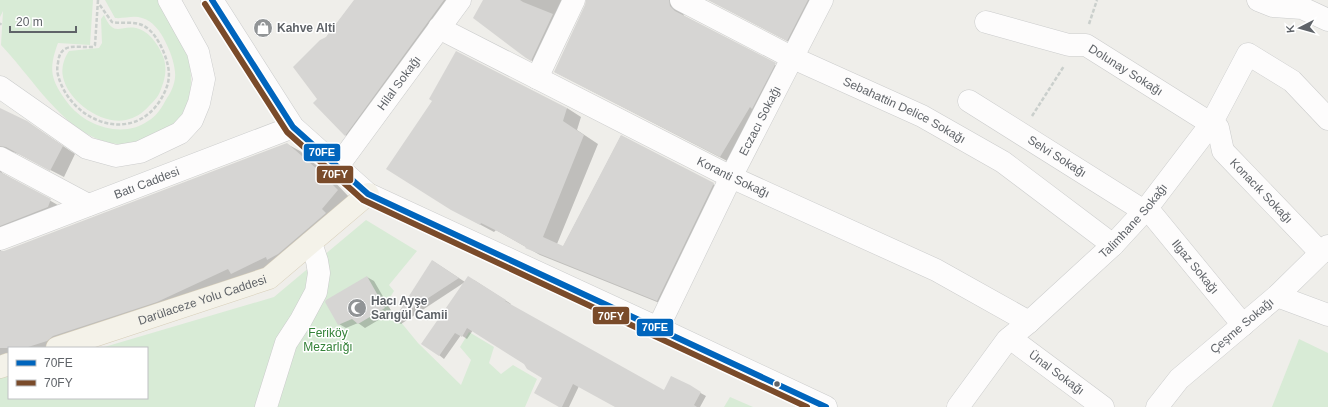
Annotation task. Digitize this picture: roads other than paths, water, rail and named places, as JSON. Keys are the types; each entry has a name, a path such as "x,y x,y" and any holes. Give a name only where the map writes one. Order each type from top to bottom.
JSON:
{"main road":[{"name":"Darülaceze Yolu Caddesi","path":"60,347 269,278 368,194"}],"street":[{"path":"0,87 87,148 116,156 140,152 180,133 192,120 199,103 204,79 198,52 169,0"},
{"path":"212,0 293,127 368,194 826,407"},
{"name":"Hilal Sokağı","path":"338,166 460,0"},
{"path":"537,78 574,0"},
{"name":"Sebahattin Delice Sokağı","path":"681,0 791,57 922,116 1003,162 1112,245"},
{"name":"Eczacı Sokağı","path":"658,328 791,57 822,0"},
{"path":"1258,0 1273,6 1304,4 1328,20"},
{"name":"Dolunay Sokağı","path":"986,22 1069,45 1086,45 1211,124"},
{"name":"Koranti Sokağı","path":"439,28 731,177 936,270 1029,322"},
{"name":"Talimhane Sokağı","path":"958,407 1010,338 1112,245 1146,210 1211,124 1248,54 1292,81 1328,119"},
{"name":"Selvi Sokağı","path":"969,101 1146,210"},
{"name":"Konacık Sokağı","path":"1211,124 1218,128 1223,151 1325,250"},
{"name":"Batı Caddesi","path":"0,239 293,127"},
{"path":"0,158 88,205"},
{"name":"Ilgaz Sokağı","path":"1146,210 1244,325"},
{"path":"266,407 286,343 301,320 316,292 319,272 311,243"},
{"name":"Çeşme Sokağı","path":"1157,407 1179,379 1277,296 1325,250"},
{"path":"1277,296 1328,314"},
{"name":"Ünal Sokağı","path":"1010,338 1102,407"}],"place":[{"name":"Kahve Alti","path":"263,28"},
{"name":"Hacı Ayşe Sarıgül Camii","path":"357,308"}],"park label":[{"name":"Feriköy Mezarlığı","path":"328,340"}]}
